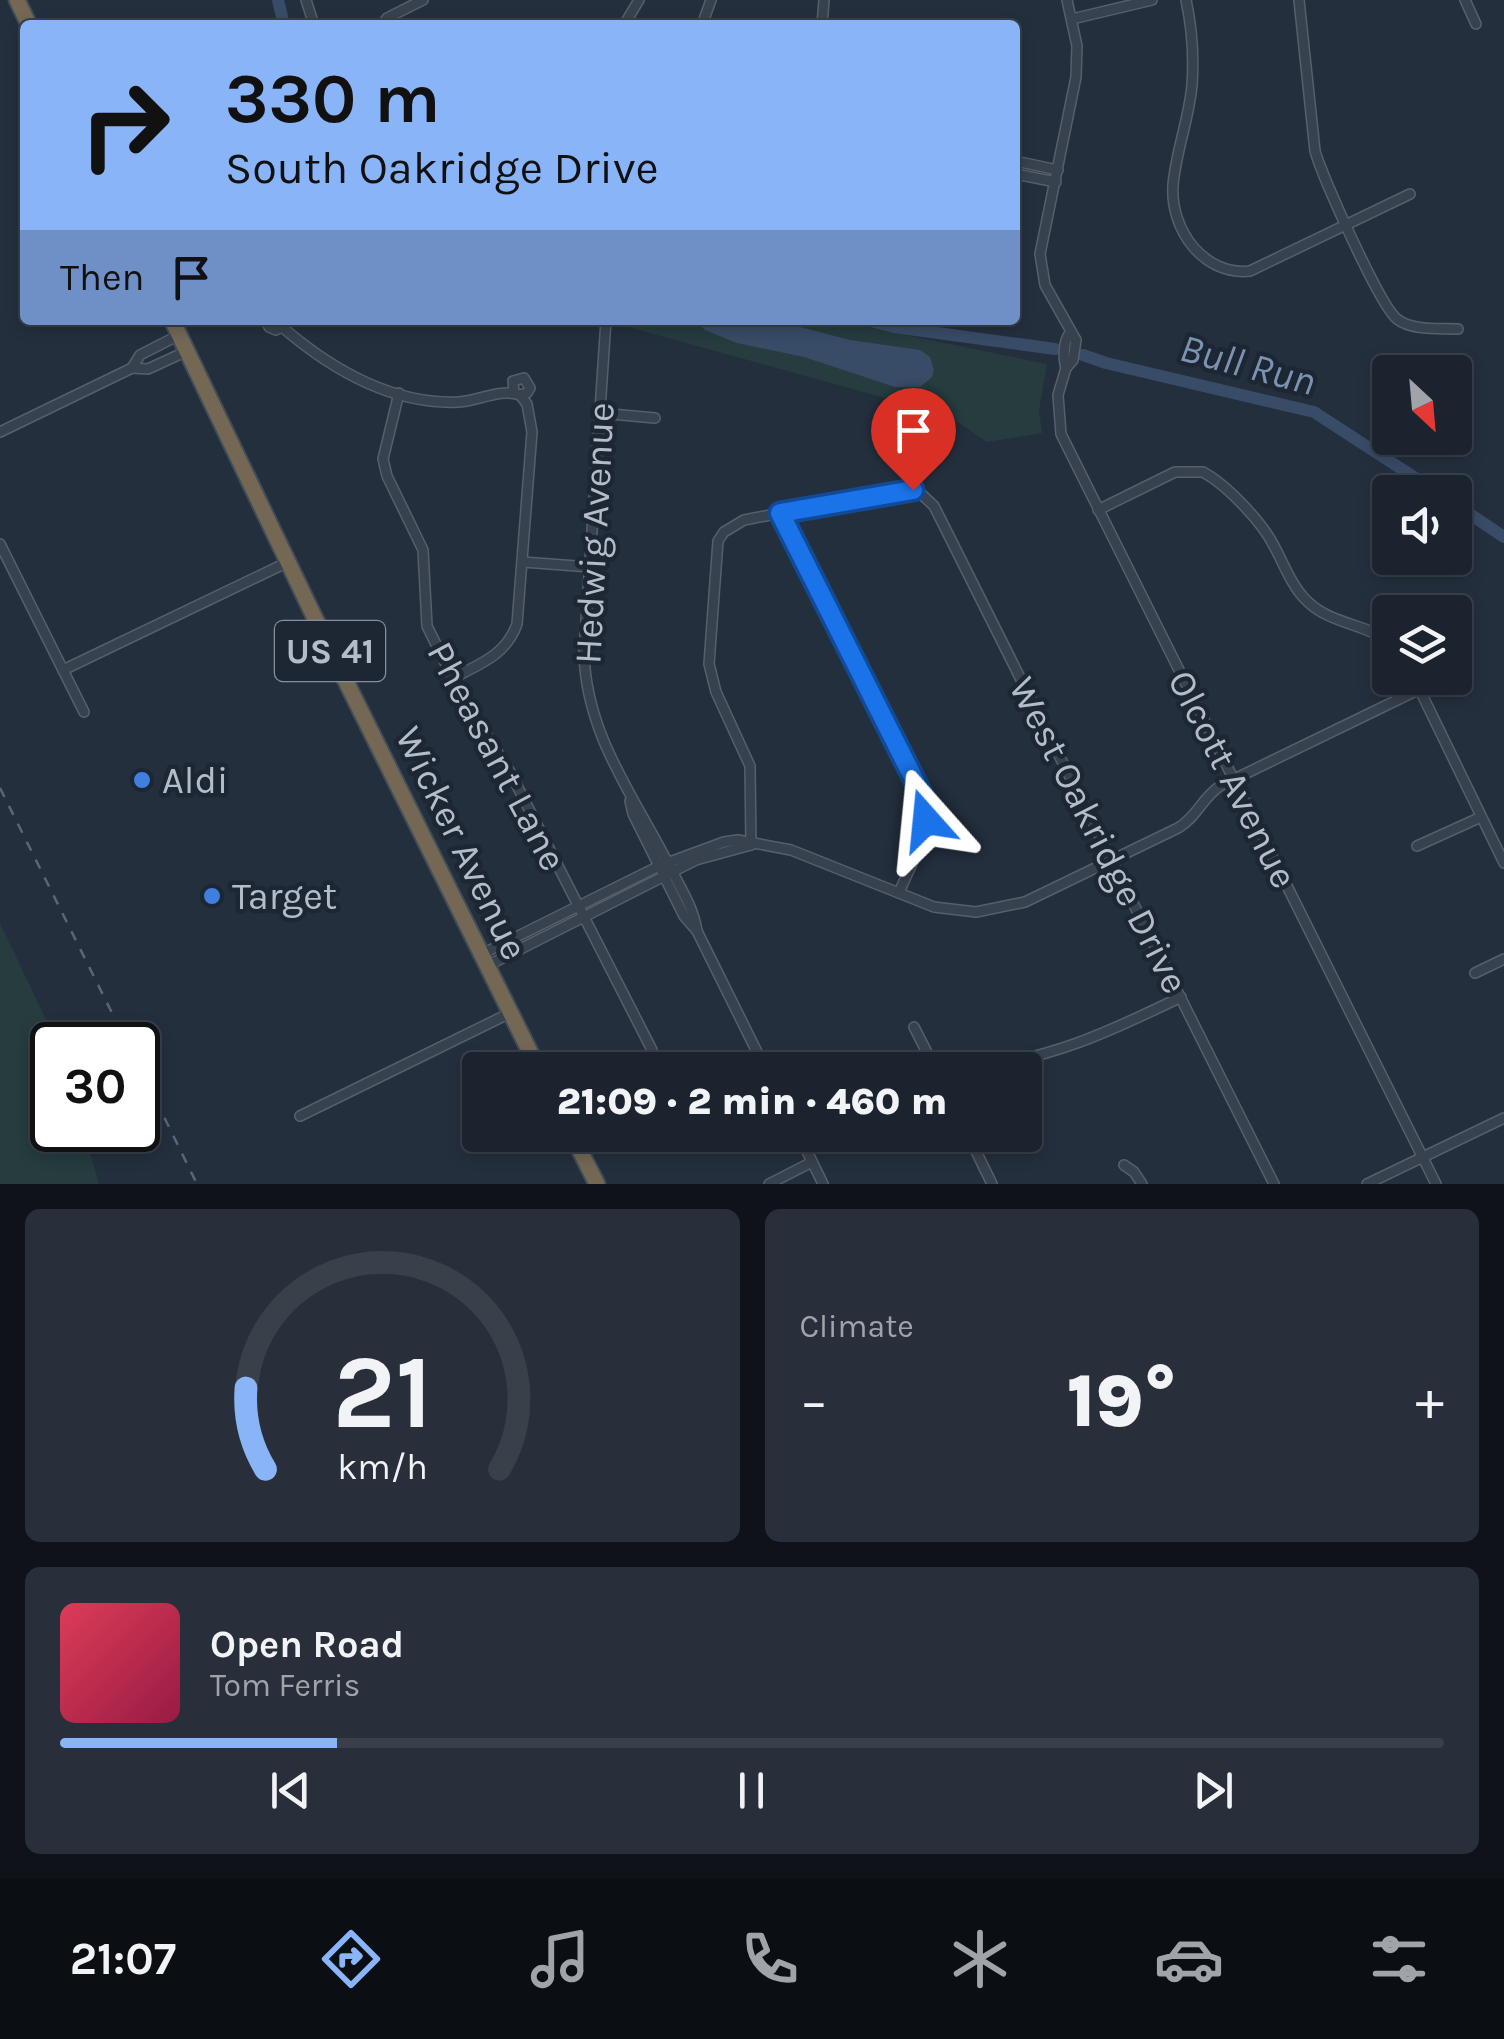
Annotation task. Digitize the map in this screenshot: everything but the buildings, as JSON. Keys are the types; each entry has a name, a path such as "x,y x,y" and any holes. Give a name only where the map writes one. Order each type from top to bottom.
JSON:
{"highway":[{"name":"Wicker Avenue","path":"176,327 530,1052"},
{"path":"581,1152 597,1184"}],"street":[{"path":"386,20 423,0"},
{"name":"Olcott Avenue","path":"1067,0 1077,70 1040,262 1046,285 1067,319 1076,346 1057,402 1059,427 1436,1184"},
{"path":"1072,19 1152,0"},
{"path":"1186,0 1192,34 1192,79 1173,198 1200,258 1224,271 1250,272 1410,194"},
{"path":"1300,0 1315,151 1347,225 1395,317 1414,326 1458,329"},
{"path":"1464,0 1476,24"},
{"path":"1020,162 1058,170"},
{"path":"1020,175 1056,182"},
{"path":"285,325 313,353 344,372 399,394 452,402 517,394 527,404 532,432 519,617 512,637 494,657 453,678"},
{"name":"Hedwig Avenue","path":"606,325 584,651 586,686 600,735 641,810 666,870 696,919 697,931 757,1052"},
{"path":"132,368 140,355 176,327"},
{"path":"0,432 132,368 148,369 187,351"},
{"name":"Pheasant Lane","path":"399,394 384,446 384,465 422,550 425,620 453,678 506,763 652,1050"},
{"path":"600,413 654,418"},
{"path":"1098,510 1176,472 1204,472 1260,525 1294,586 1308,603 1319,612 1372,632"},
{"name":"West Oakridge Drive","path":"780,513 902,490 918,491 934,506 1274,1184"},
{"path":"751,844 752,781 748,759 716,692 708,664 714,552 724,532 744,520 780,513 923,798 924,830 899,893"},
{"path":"0,544 84,712"},
{"path":"62,670 288,562"},
{"path":"523,562 590,567"},
{"path":"483,960 584,919 716,844 738,840 791,850 944,910 997,910 1026,902 1189,822 1210,793 1233,779 1408,695"},
{"path":"1423,695 1504,863"},
{"path":"1417,846 1481,817"},
{"path":"483,960 578,906 666,870"},
{"path":"1475,973 1504,959"},
{"path":"1042,1056 1069,1048 1181,997"},
{"path":"300,1116 510,1013"},
{"path":"914,1027 927,1052"},
{"path":"1367,1184 1504,1118"},
{"path":"807,1152 823,1184"},
{"path":"976,1152 992,1184"},
{"path":"769,1184 812,1162"},
{"path":"1124,1165 1142,1184"}],"green space":[{"path":"621,325 856,325 1047,364 1039,410 1042,433 987,442 947,415"},
{"path":"0,923 47,1022 30,1022 30,1152 90,1152 99,1184 0,1184"}],"water":[{"path":"700,325 793,325 850,340 920,350 930,357 934,370 920,387 895,387 804,357 737,343"}],"waterway":[{"path":"278,0 283,20"},
{"name":"Bull Run","path":"886,325 1055,349"},
{"name":"Bull Run","path":"1083,355 1314,412 1411,475"},
{"name":"Bull Run","path":"1472,515 1504,537"}],"railway":[{"path":"0,788 117,1022"},
{"path":"160,1109 197,1184"}],"place":[{"name":"Aldi","path":"142,780"},
{"name":"Target","path":"212,896"}],"route":[{"path":"913,490 780,513 921,793 926,820"}]}
